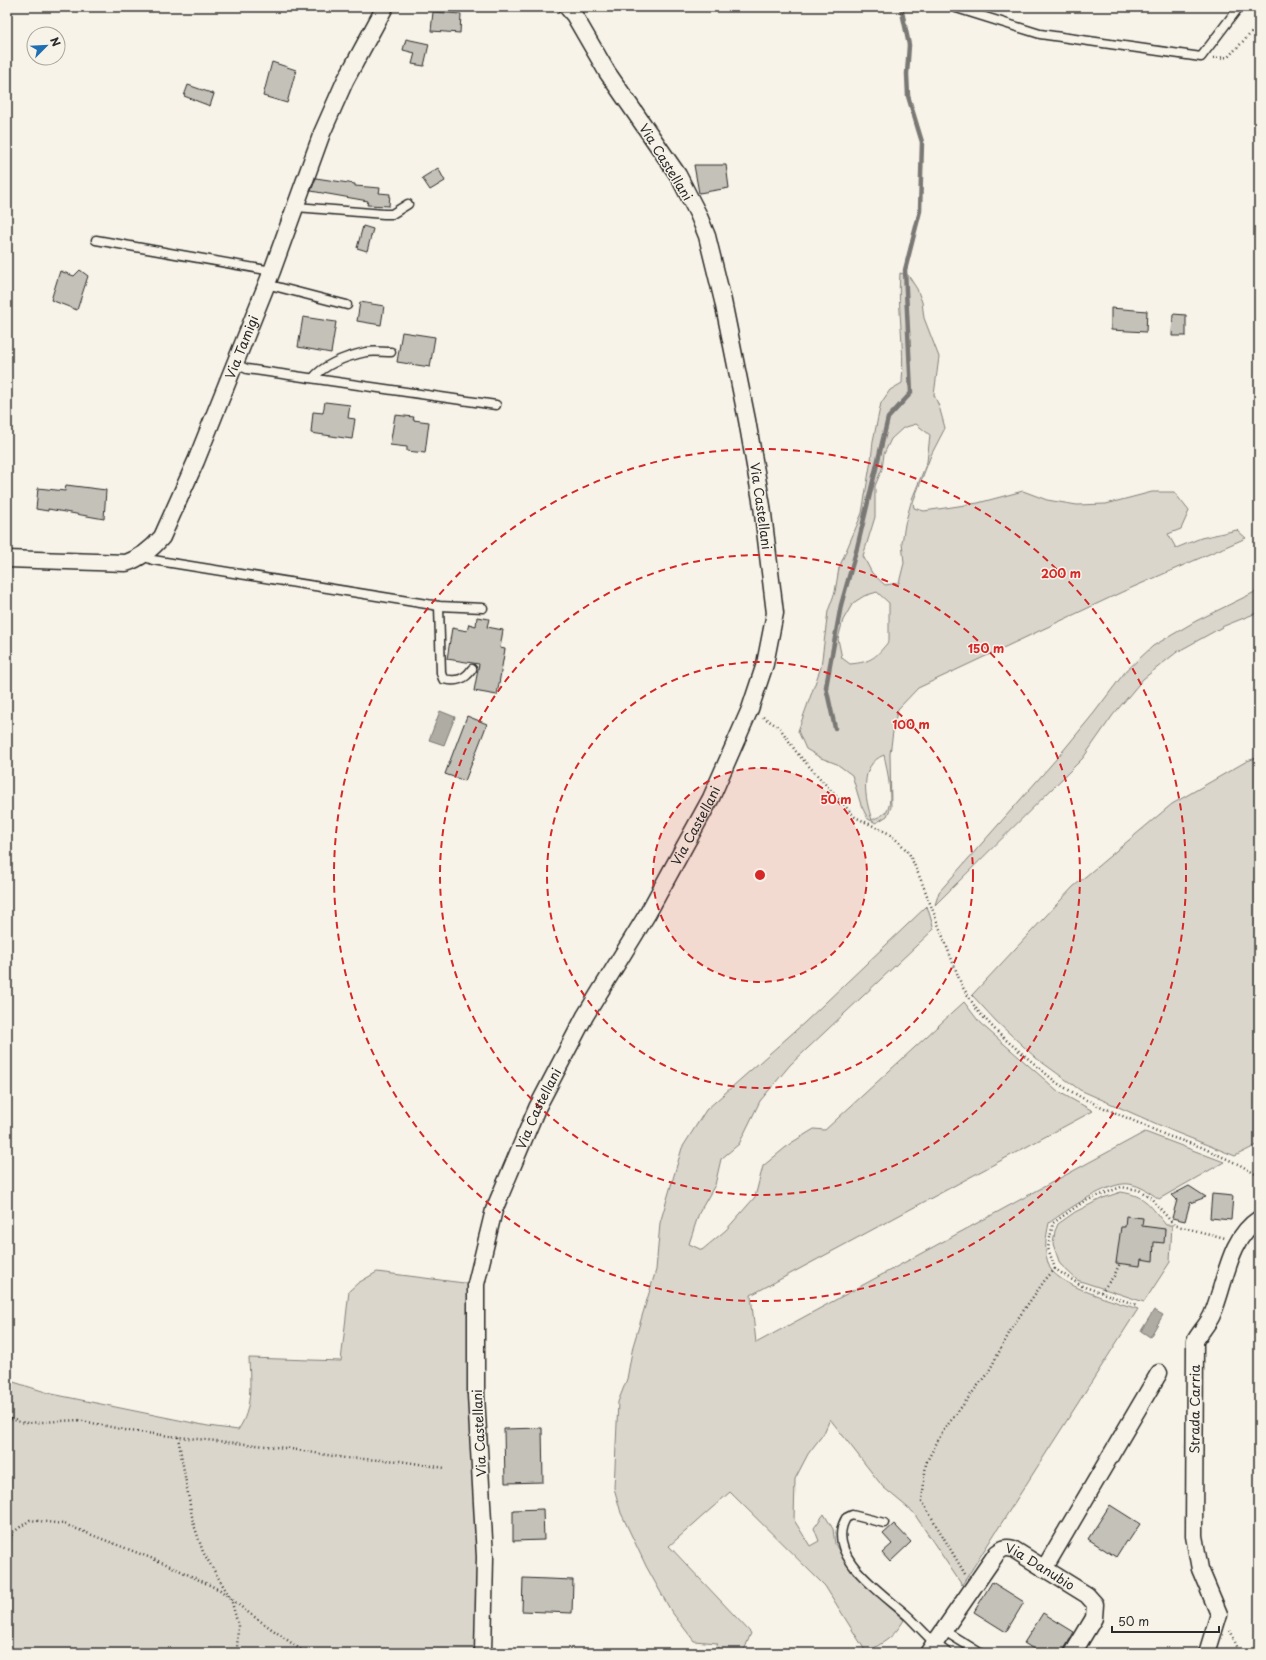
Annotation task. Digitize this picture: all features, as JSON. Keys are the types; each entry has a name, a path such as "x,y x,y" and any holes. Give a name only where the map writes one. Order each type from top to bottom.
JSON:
{"street":[{"name":"Via Tamigi","path":"7,559 126,563 143,556 162,537 196,461 269,278 322,133 342,88 385,7"},
{"name":"Via Castellani","path":"484,1653 485,1558 476,1395 476,1284 494,1210 537,1108 586,1016 648,913 711,798 750,709 765,664 775,612 762,506 747,420 723,301 707,236 698,214 678,175 608,72 574,15 567,7"},
{"name":"Strada Carria","path":"1207,1653 1219,1614 1200,1569 1194,1536 1195,1341 1212,1316 1229,1262 1239,1240 1250,1226 1259,1218"},
{"path":"1044,1569 1159,1373"},
{"name":"Via Danubio","path":"931,1648 997,1553 1005,1548 1013,1549 1087,1595 1095,1604 1094,1618 1073,1653"}],"lane":[{"path":"953,7 1040,34 1201,58 1239,7"},
{"path":"296,207 392,214 408,204"},
{"path":"96,240 269,278 347,305"},
{"path":"314,378 321,370 340,360 366,352 391,352"},
{"path":"234,364 248,369 496,405"},
{"path":"143,556 153,560 439,606 482,608"},
{"path":"439,606 441,673 443,679 458,680 467,676 472,669"},
{"path":"884,1523 852,1515 846,1518 842,1524 840,1533 844,1550 851,1563 867,1581 910,1618 931,1648 948,1653"},
{"path":"943,1630 980,1653"}],"path":[{"path":"1201,58 1228,57 1259,25"},
{"path":"750,709 780,728 797,753 855,816 888,833 900,843 908,853 921,880 962,986 977,1010 999,1034 1057,1082 1084,1099 1168,1136 1201,1147 1240,1164 1259,1176"},
{"path":"1137,1305 1082,1286 1055,1269 1048,1248 1053,1224 1083,1202 1120,1187 1139,1190 1151,1198 1174,1225 1227,1239 1239,1240"},
{"path":"1100,1292 1114,1276 1120,1263"},
{"path":"973,1586 922,1501 926,1463 943,1431 989,1371 1014,1324 1045,1280 1055,1269"},
{"path":"7,1418 25,1423 78,1420 130,1431 285,1448 345,1458 400,1461 445,1468"},
{"path":"178,1437 193,1522 203,1552 231,1599 238,1625 237,1653"},
{"path":"7,1559 12,1533 30,1520 64,1524 166,1564 220,1590 300,1649 313,1653"}],"shaded area":[{"path":"900,273 908,275 917,289 922,302 924,318 939,357 934,395 939,406 945,428 931,455 913,502 914,508 924,511 978,503 1023,491 1047,500 1077,505 1106,504 1152,492 1174,492 1189,511 1181,529 1168,534 1176,548 1201,538 1237,530 1246,538 1122,592 918,688 898,709 894,724 890,754 891,807 887,816 876,823 868,819 861,805 852,775 837,764 821,758 806,749 798,731 821,667 828,611 835,592 839,568 862,513 873,441 881,403 890,390 902,383 903,355 899,287","holes":["916,424 930,435 927,462 912,499 905,524 902,543 904,563 899,583 885,585 872,573 863,556 875,517 875,486 882,469 884,454 891,439 903,428","877,592 889,603 889,641 872,658 863,662 850,664 842,658 838,639 843,620 853,603 864,596","884,755 887,767 890,797 887,811 881,816 872,820 867,802 866,783 870,766"]},
{"path":"1259,590 1259,612 1224,626 1177,652 1143,679 1113,715 1083,758 935,905 939,892 1058,757 1125,672 1153,646 1196,621"},
{"path":"440,711 455,717 444,745 429,740"},
{"path":"1259,757 1259,1144 1235,1156 1175,1132 1080,1090 1036,1058 996,1021 972,995 1073,887 1172,804 1247,761"},
{"path":"927,906 934,929 790,1065 760,1101 739,1144 721,1159 715,1185 699,1213 689,1244 702,1250 726,1230 755,1197 763,1166 791,1143 814,1129 825,1130 964,1002 980,1023 1059,1092 1093,1111 751,1295 756,1343 1145,1132 1224,1162 1159,1199 1137,1186 1129,1184 1120,1184 1110,1187 1065,1211 1049,1223 1046,1239 1046,1257 1050,1268 1056,1275 1090,1293 1138,1309 962,1585 913,1512 883,1487 830,1419 824,1433 808,1454 795,1479 794,1520 810,1546 819,1541 814,1528 824,1514 833,1529 835,1544 852,1573 904,1620 888,1639 866,1652 825,1586 730,1492 669,1546 751,1633 743,1653 718,1653 717,1643 694,1641 671,1611 646,1566 621,1513 614,1488 618,1402 627,1379 633,1346 656,1270 660,1223 682,1148 706,1110 804,1023"},
{"path":"1121,1192 1137,1196 1142,1199 1152,1207 1166,1225 1172,1225 1170,1262 1144,1302 1077,1280 1060,1264 1053,1244 1055,1231 1058,1224 1075,1212 1103,1198"},
{"path":"377,1272 472,1284 480,1653 7,1653 7,1380 52,1394 208,1426 238,1430 243,1422 250,1396 249,1358 341,1361 349,1291 358,1283"},
{"path":"1154,1310 1163,1315 1150,1337 1141,1331"}],"building":[{"path":"433,12 461,14 460,33 431,31"},
{"path":"406,39 429,44 424,66 412,64 415,53 403,50"},
{"path":"272,62 296,70 287,103 263,96"},
{"path":"188,85 214,94 210,106 184,96"},
{"path":"694,165 726,165 729,188 699,193"},
{"path":"438,168 445,181 430,190 422,178"},
{"path":"316,178 355,184 355,186 380,188 379,193 390,194 389,206 367,205 368,201 311,191"},
{"path":"363,226 373,229 367,251 357,248"},
{"path":"80,270 88,276 77,310 51,300 60,271 74,276"},
{"path":"360,302 384,306 381,325 357,321"},
{"path":"1111,308 1147,311 1146,332 1111,330"},
{"path":"1173,314 1186,315 1186,336 1172,336"},
{"path":"303,317 336,322 331,353 298,347"},
{"path":"402,332 435,337 430,367 397,362"},
{"path":"325,402 350,405 348,418 355,419 352,439 311,433 313,412 323,413"},
{"path":"395,415 414,417 413,420 429,422 425,453 407,451 407,447 390,445"},
{"path":"66,485 106,490 104,519 48,509 48,511 36,509 38,488 65,491"},
{"path":"477,617 489,619 487,627 503,630 500,648 505,649 497,695 474,691 479,664 447,659 452,628 467,631 469,624 476,626"},
{"path":"467,716 487,724 465,781 445,774"},
{"path":"1189,1186 1206,1197 1190,1203 1185,1221 1172,1218 1177,1200 1172,1195"},
{"path":"1212,1194 1233,1196 1231,1220 1210,1218"},
{"path":"1126,1216 1143,1218 1142,1226 1165,1229 1164,1243 1154,1242 1153,1261 1141,1259 1140,1266 1116,1263 1121,1227 1125,1227"},
{"path":"542,1428 543,1482 505,1483 504,1429"},
{"path":"1110,1505 1140,1524 1128,1542 1126,1541 1116,1557 1088,1539"},
{"path":"543,1509 544,1540 513,1541 513,1510"},
{"path":"894,1524 911,1542 890,1562 882,1553 892,1544 883,1534"},
{"path":"523,1578 573,1580 572,1613 522,1611"},
{"path":"992,1582 1024,1602 1006,1632 974,1612"},
{"path":"1043,1613 1074,1632 1062,1653 1040,1653 1024,1643"}],"waterway":[{"path":"835,728 826,687 841,605 857,548 888,418 911,393 905,270 920,211 922,142 908,96 907,74 909,45 901,7"}]}
